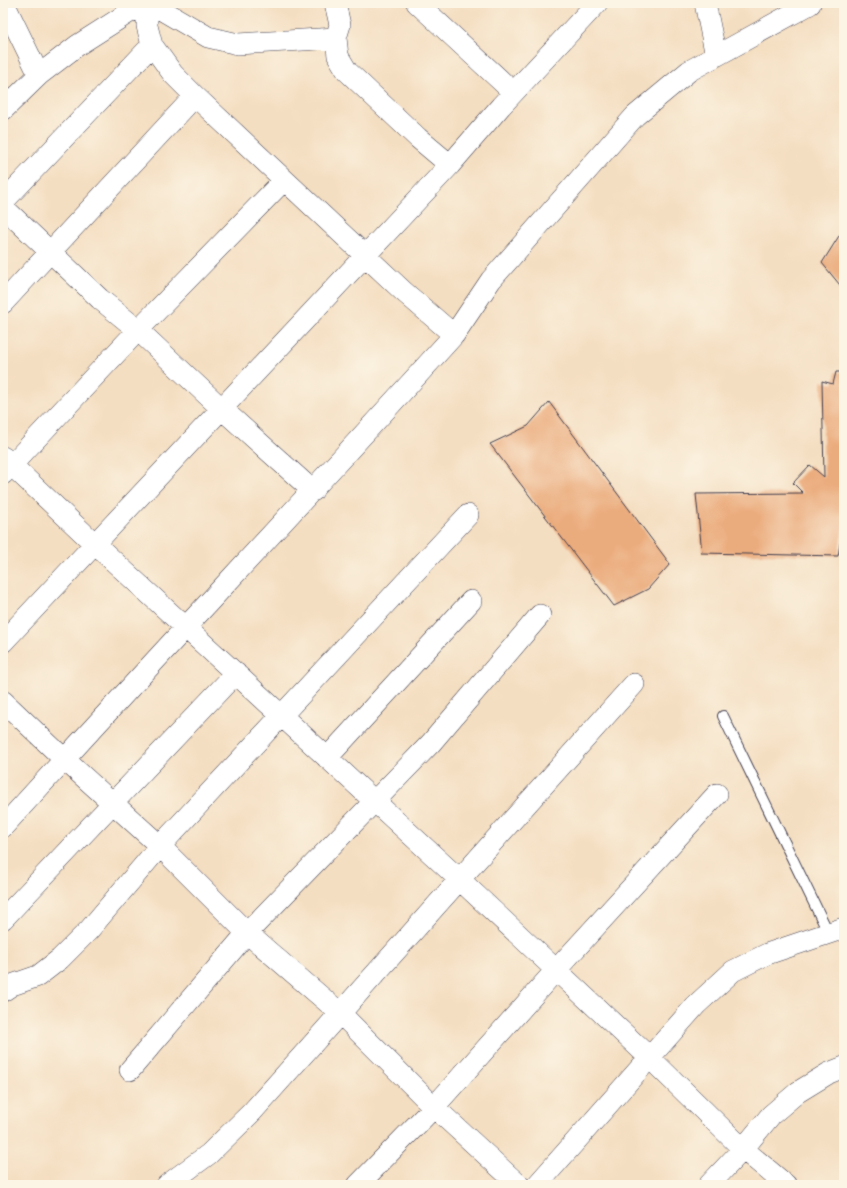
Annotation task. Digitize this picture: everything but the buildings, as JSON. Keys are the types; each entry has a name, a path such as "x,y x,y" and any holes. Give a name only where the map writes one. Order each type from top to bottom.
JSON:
{"street":[{"path":"4,3 39,75"},
{"path":"3,110 39,75 78,45 145,3 147,26 152,45 173,74 402,292 454,335"},
{"path":"150,3 208,37 238,44 336,38"},
{"path":"335,3 340,25 336,38 338,56 347,71 418,138 450,165"},
{"path":"417,3 513,92"},
{"path":"3,642 96,545 450,165 513,92 598,3"},
{"path":"705,3 716,56"},
{"path":"3,827 185,627 313,491 454,335 491,280 635,116 689,71 811,4"},
{"path":"3,202 152,45"},
{"path":"3,303 195,96"},
{"path":"284,180 6,465 96,545 376,802 650,1058 743,1149 786,1185"},
{"path":"3,207 100,299 138,330 222,409 313,491"},
{"path":"3,991 12,985 38,976 60,959 89,930 160,846 468,515"},
{"path":"327,758 471,601"},
{"path":"130,1070 247,933 376,802 431,743 540,615"},
{"path":"3,919 111,803 236,673"},
{"path":"167,1185 208,1154 252,1112 634,684"},
{"path":"3,701 111,803 160,846 247,933 340,1013 434,1107 519,1185"},
{"path":"358,1185 434,1107 556,970 717,794"},
{"path":"537,1185 696,1005 733,971 767,954 836,931"},
{"path":"709,1185 743,1149 771,1116 798,1092 844,1067"}],"lane":[{"path":"723,716 836,931"}]}
